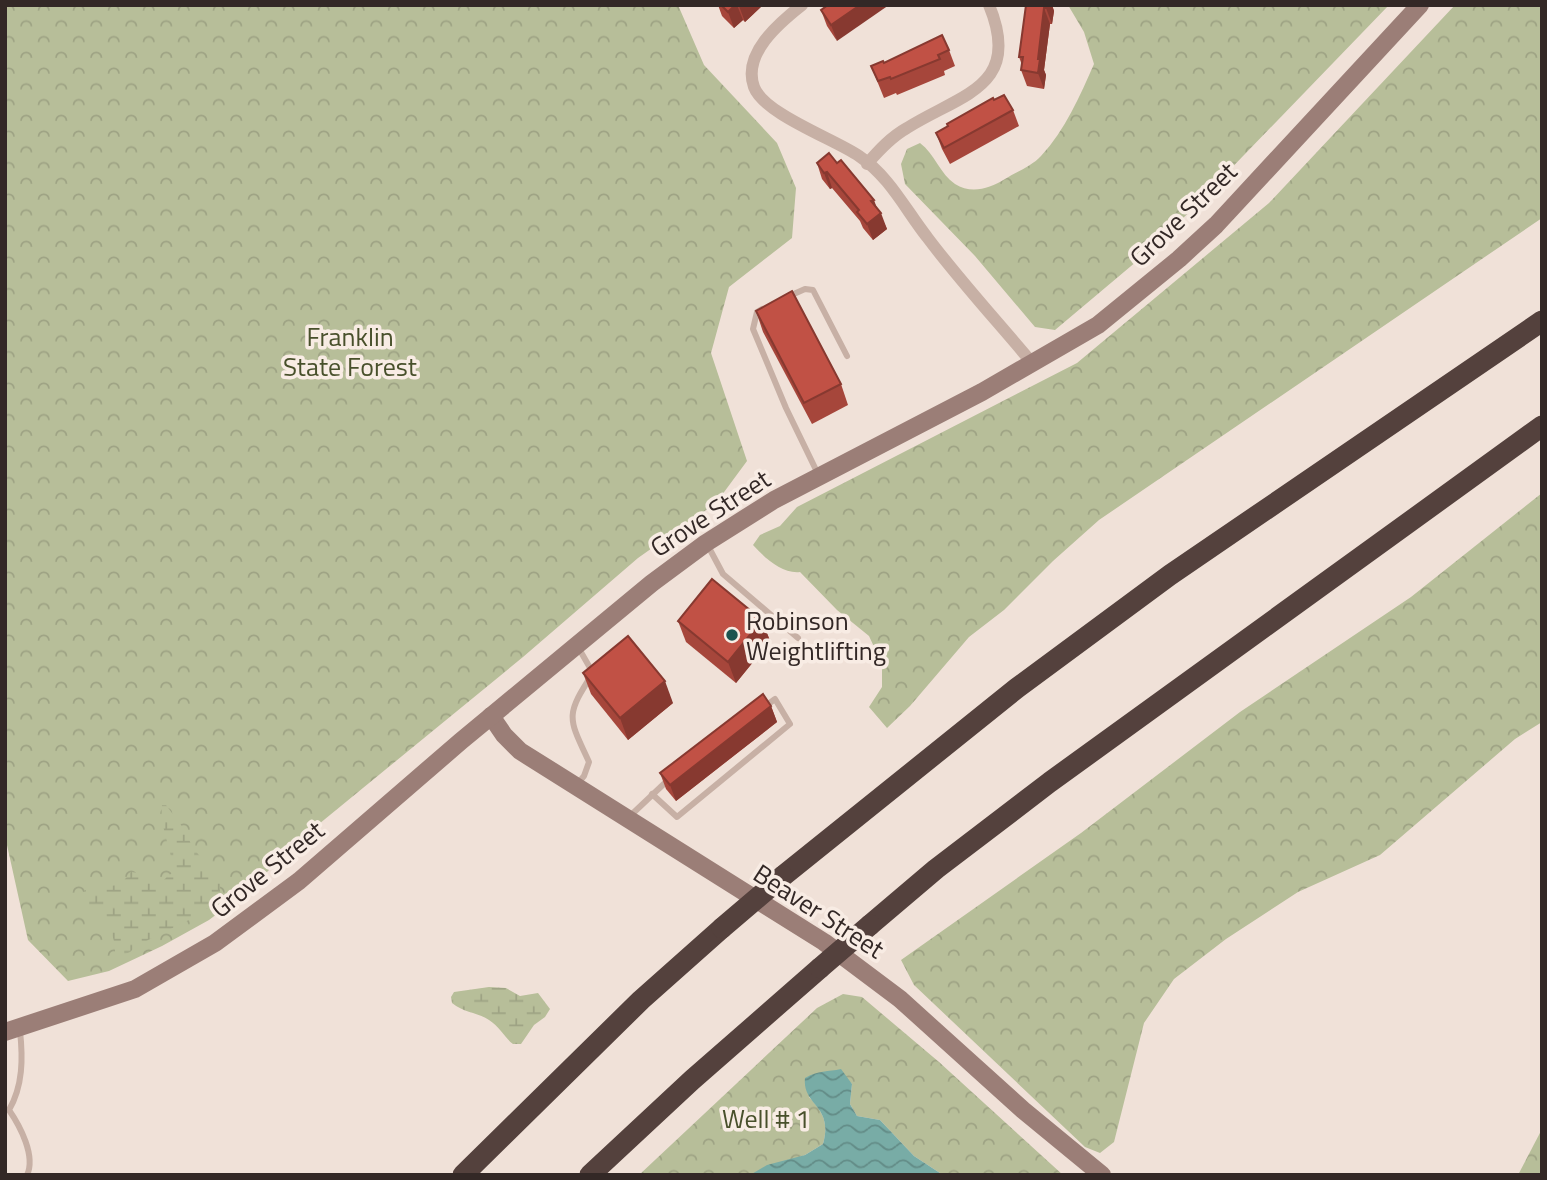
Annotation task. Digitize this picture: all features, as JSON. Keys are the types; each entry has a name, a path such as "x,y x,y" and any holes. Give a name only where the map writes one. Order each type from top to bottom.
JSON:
{"highway":[{"path":"463,1175 641,1000 722,928 1017,688 1170,575 1542,321"},
{"path":"590,1175 692,1080 936,869 1050,782 1542,426"}],"main road":[{"name":"Grove Street","path":"12,1031 135,989 215,943 299,881 491,716 652,583 706,543 774,500 1033,364 1098,325 1171,266 1216,225 1420,5"},
{"name":"Beaver Street","path":"491,716 504,735 520,751 861,968 930,1025 1023,1110 1102,1175"}],"street":[{"path":"802,5 784,19 762,45 754,60 753,85 762,101 860,157 890,184 925,236 1033,364"},
{"path":"867,164 884,145 906,128 958,101 987,81 994,72 998,31 989,5"}],"lane":[{"path":"778,300 805,289 813,290 847,356"},
{"path":"767,306 757,312 753,329 786,408 819,475"},
{"path":"706,543 723,575 798,638"},
{"path":"716,584 723,575"},
{"path":"575,787 584,776 589,762 571,722 573,704 593,673 577,646"},
{"path":"652,794 677,817 790,724 775,699 753,715"},
{"path":"627,820 678,770"},
{"path":"12,1031 22,1059 20,1088 7,1108 21,1131 30,1158 27,1175"}],"green space":[{"name":"Franklin State Forest","path":"5,5 678,5 704,65 777,143 796,188 792,238 729,287 711,353 747,461 716,503 638,558 523,657 297,842 251,888 209,920 109,971 68,981 28,940 5,836"},
{"path":"1068,5 1389,5 1162,240 1055,330 1035,327 975,256 905,184 901,164 907,149 920,143 950,180 961,187 974,189 986,188 1037,160 1065,124 1094,64 1084,32"},
{"path":"1455,5 1542,5 1542,218 1099,520 1004,610 969,637 910,706 887,728 869,707 882,687 882,664 869,636 837,610 800,572 780,568 763,555 753,545 760,535 780,526 797,507 1077,363 1269,203"},
{"path":"1542,493 1542,722 1515,739 1380,855 1298,892 1226,939 1174,979 1144,1023 1114,1142 1100,1153 1085,1147 914,985 901,960 1081,833 1240,712 1411,597"},
{"path":"162,805 166,805 184,829 192,846 220,883 222,897 197,916 119,957 115,954 111,934 82,904 79,895 88,888 120,885 131,872 139,873 154,886 173,872 162,822"},
{"path":"489,987 506,988 520,996 538,993 550,1009 545,1017 534,1025 521,1044 513,1044 489,1020 452,1003 454,992"},
{"name":"Well # 1","path":"843,994 862,997 939,1062 1063,1175 943,1175 914,1156 880,1120 857,1116 850,1104 852,1084 837,1070 809,1097 821,1113 825,1130 823,1144 805,1155 750,1175 639,1175 817,1008"},
{"path":"1542,1129 1542,1175 1518,1175"}],"water":[{"path":"841,1069 852,1084 850,1104 857,1116 880,1120 914,1156 943,1175 750,1175 767,1165 805,1155 823,1144 824,1121 808,1095 805,1078 819,1072"}],"building":[{"path":"721,5 735,5 728,12"},
{"path":"828,5 860,5 831,25 821,10"},
{"path":"1026,5 1047,5 1044,8 1038,73 1021,70 1023,57 1019,57"},
{"path":"942,35 949,50 938,55 940,59 891,79 890,77 878,81 871,66 883,61 884,63"},
{"path":"1004,95 1013,110 944,148 936,133 993,98 994,100"},
{"path":"829,153 837,163 841,160 874,200 871,201 881,213 867,224 857,212 859,210 817,163"},
{"path":"792,291 841,384 804,403 756,311"},
{"path":"712,579 762,620 728,662 678,621"},
{"path":"628,636 665,681 620,718 583,673"},
{"path":"763,694 771,706 670,785 660,773"}],"place":[{"name":"Robinson Weightlifting","path":"732,635"}]}
